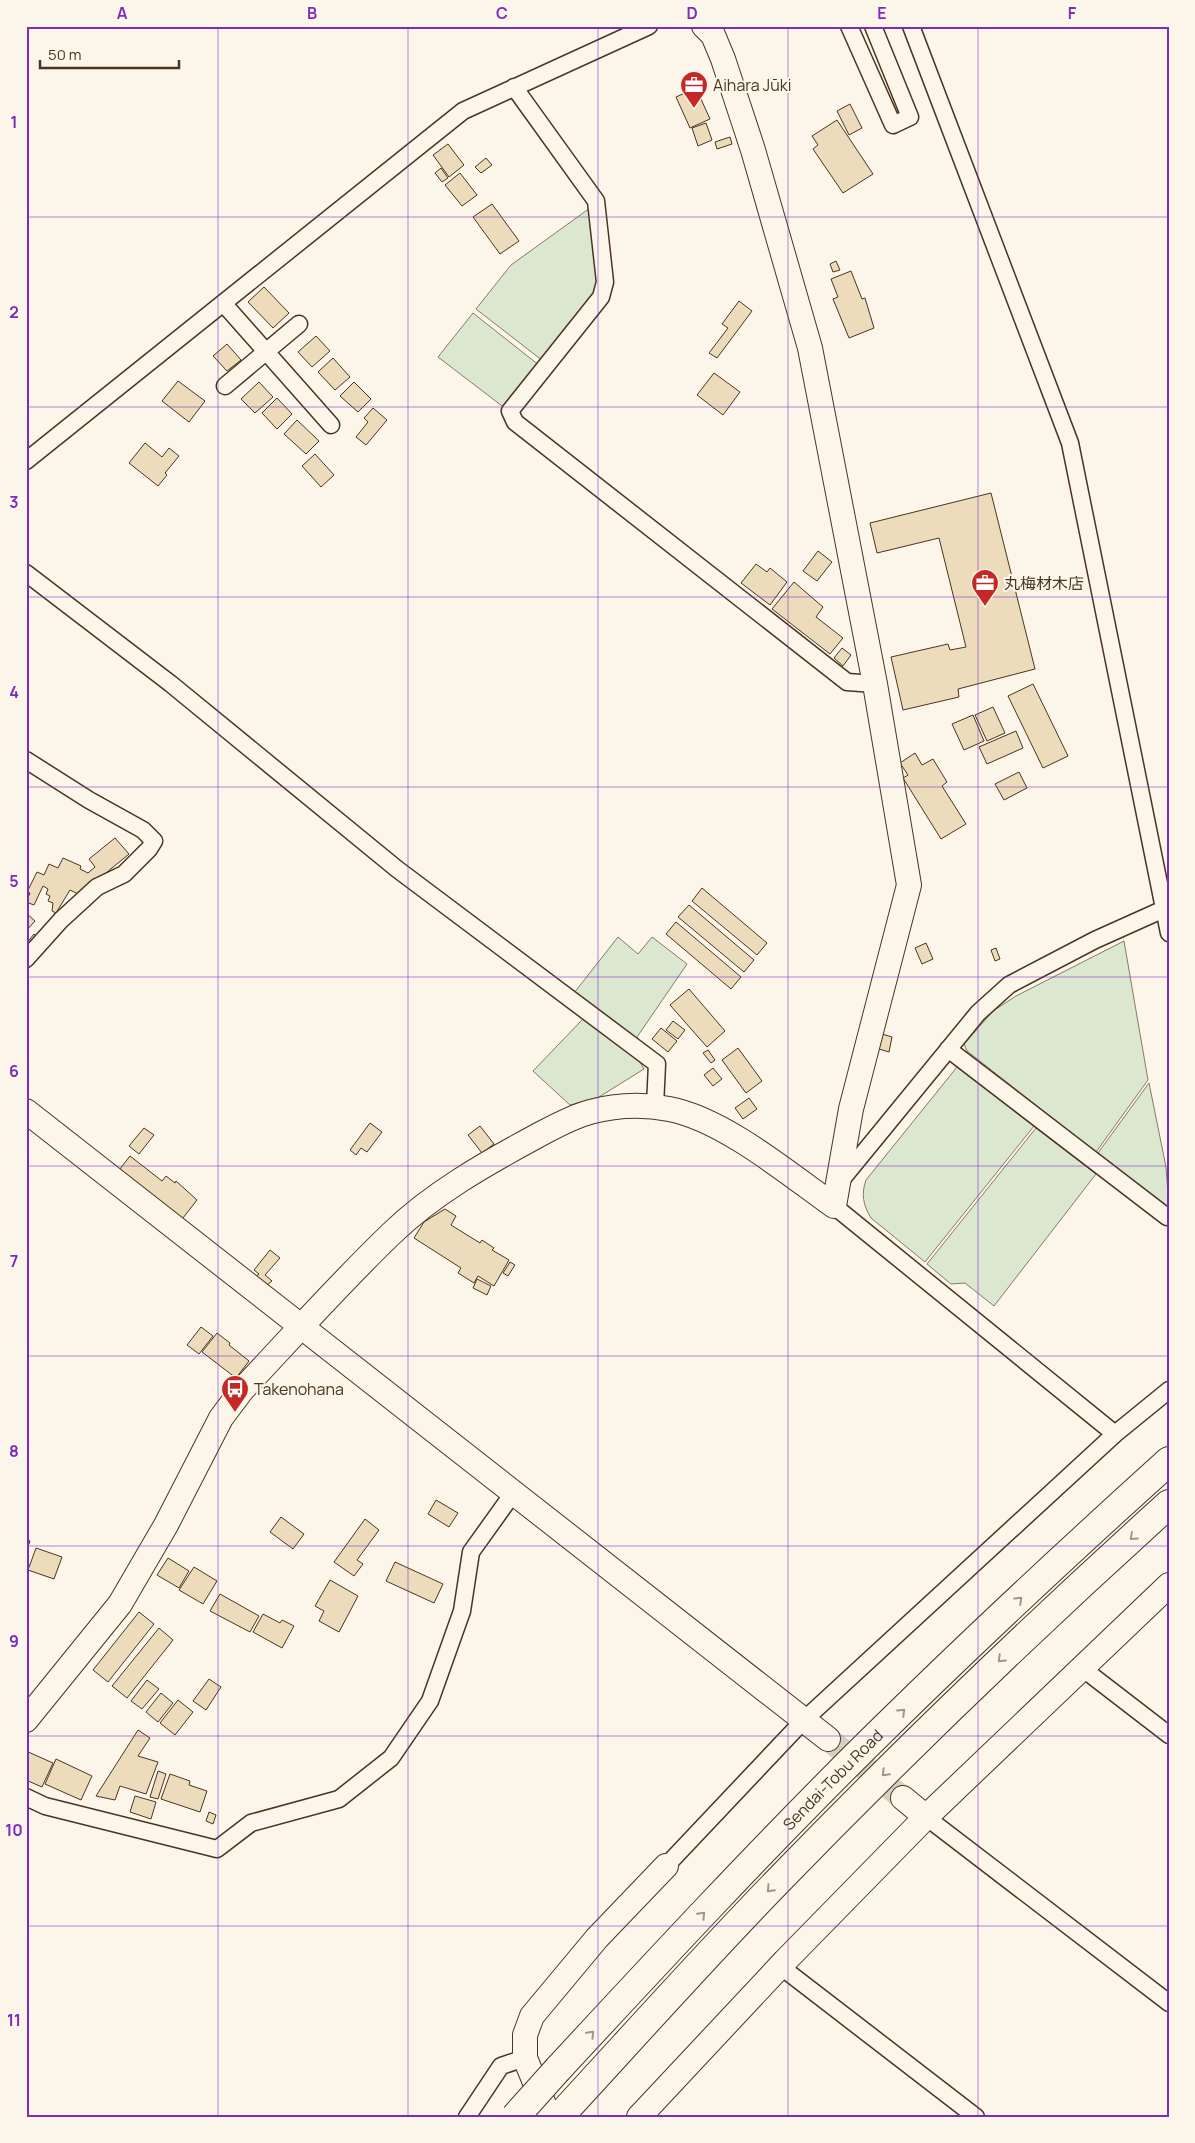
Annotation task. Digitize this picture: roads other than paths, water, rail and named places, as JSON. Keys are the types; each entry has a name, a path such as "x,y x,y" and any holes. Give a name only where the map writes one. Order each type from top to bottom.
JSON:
{"highway":[{"name":"Sendai-Tobu Road","path":"515,2117 714,1903 865,1747 1002,1615 1169,1462"},
{"name":"Sendai-Tobu Road","path":"565,2110 744,1916 877,1781 1013,1647 1169,1504"}],"street":[{"path":"26,461 222,302 463,111 649,26"},
{"path":"704,26 713,35 723,59 753,150 810,348 875,684 909,885 851,1108 836,1196"},
{"path":"849,26 893,125 910,117 873,26"},
{"path":"911,26 1070,443 1169,933"},
{"path":"514,87 596,201 605,282 601,297 510,411 515,422 847,682 875,684"},
{"path":"222,302 330,425"},
{"path":"225,386 299,324"},
{"path":"26,573 171,684 397,869 657,1064 655,1106"},
{"path":"26,760 89,800 143,830 154,840 150,850 124,874 97,887 26,958"},
{"path":"836,1196 948,1049 978,1013 1009,985 1095,940 1164,909"},
{"path":"948,1049 1167,1217"},
{"path":"26,1720 120,1604 166,1525 221,1418 242,1390 392,1233 438,1195 507,1152 589,1112 629,1105 655,1106 671,1109 707,1121 758,1153 836,1196 1115,1434"},
{"path":"26,1111 828,1739"},
{"path":"549,2117 525,2058 525,2035 532,2016 597,1938 804,1720 1115,1434 1169,1390"},
{"path":"26,1797 45,1806 217,1849 251,1823 339,1799 391,1758 430,1701 462,1611 471,1552 514,1492"},
{"path":"641,2116 780,1966 926,1817 1169,1585"},
{"path":"1082,1668 1169,1735"},
{"path":"903,1798 1169,2003"},
{"path":"780,1966 976,2117"},
{"path":"467,2117 501,2066 525,2058"}],"tunnel":[{"path":"828,1739 903,1798"}],"place":[{"name":"Aihara Jūki","path":"694,109"},
{"name":"丸梅材木店","path":"985,607"},
{"name":"Takenohana","path":"235,1413"}]}
